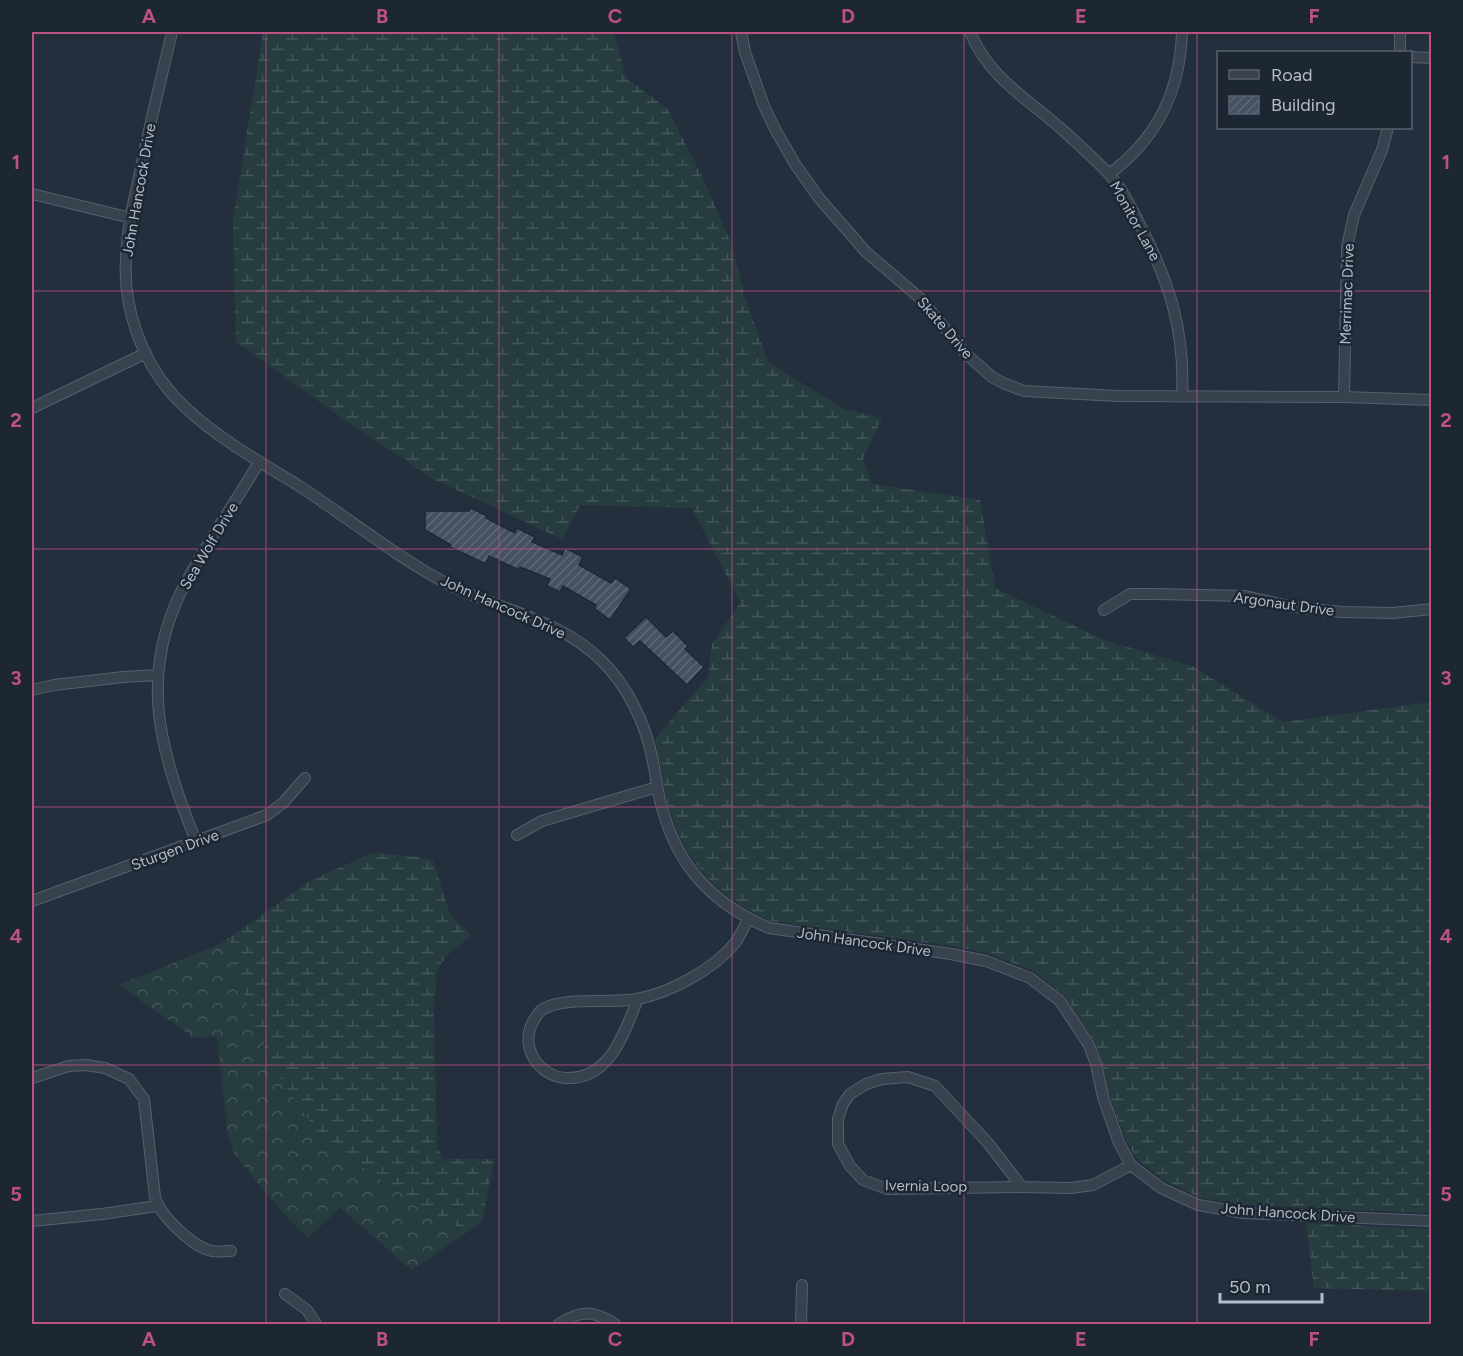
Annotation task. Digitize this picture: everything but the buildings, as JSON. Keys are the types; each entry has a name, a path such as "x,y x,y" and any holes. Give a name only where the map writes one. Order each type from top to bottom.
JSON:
{"street":[{"name":"John Hancock Drive","path":"172,32 130,218 125,263 127,286 139,341 157,375 188,410 237,448 298,486 402,558 464,593 542,621 586,646 604,662 626,691 646,735 663,813 681,856 696,878 729,908 770,928 986,961 1030,978 1060,1001 1089,1045 1119,1143 1131,1164 1161,1188 1198,1205 1244,1213 1431,1221"},
{"name":"Skate Drive","path":"741,32 764,106 795,164 819,198 858,244 921,299 974,362 992,377 1024,391 1118,396 1344,397 1431,400"},
{"name":"Monitor Lane","path":"970,32 983,57 1000,78 1064,131 1109,174 1136,216 1166,279 1182,348 1182,395"},
{"path":"1109,174 1140,148 1170,99 1177,78 1182,32"},
{"path":"1400,32 1400,51"},
{"path":"1412,57 1431,58"},
{"name":"Merrimac Drive","path":"1344,397 1347,247 1354,215 1382,150 1388,129"},
{"path":"32,194 130,218"},
{"path":"32,408 146,353"},
{"name":"Sea Wolf Drive","path":"196,841 167,761 160,731 157,675 168,622 181,591 260,462"},
{"name":"Argonaut Drive","path":"1104,610 1130,594 1245,596 1293,607 1342,612 1393,613 1431,609"},
{"path":"32,690 54,685 157,675"},
{"name":"Sturgen Drive","path":"32,901 267,815 283,803 305,778"},
{"path":"517,835 542,821 657,788"},
{"path":"638,999 612,1056 598,1069 577,1078 555,1078 544,1072 533,1057 529,1045 529,1034 531,1024 540,1010 553,1005 638,999 677,986 696,976 735,943 748,919"},
{"path":"32,1078 69,1066 86,1065 105,1068 129,1079 144,1099 154,1197 157,1206 188,1238 201,1247 212,1251 231,1251"},
{"name":"Ivernia Loop","path":"1022,1187 988,1143 935,1086 908,1077 882,1079 866,1084 850,1094 843,1104 838,1119 838,1144 850,1166 863,1180 887,1189 1071,1188 1093,1185 1131,1164"},
{"path":"32,1221 157,1206"},
{"path":"801,1324 802,1285"},
{"path":"285,1294 307,1310 316,1324"},
{"path":"559,1324 568,1318 588,1313 601,1315 615,1324"}],"green space":[{"path":"263,32 614,32 626,78 667,108 703,178 733,248 744,295 768,362 844,409 882,418 863,458 872,484 980,500 995,588 1104,640 1192,666 1283,722 1431,702 1431,1213 1244,1205 1199,1197 1165,1181 1137,1159 1125,1139 1109,1094 1095,1042 1064,995 1032,970 987,953 952,946 771,921 736,902 706,876 694,862 676,827 669,808 655,739 708,677 712,644 740,603 692,508 580,505 562,539 433,479 349,423 236,342 233,221"},
{"path":"372,853 420,857 433,861 450,914 471,936 446,956 437,970 434,1014 437,1146 443,1159 494,1159 482,1222 469,1231 452,1224 385,1183 322,1139 282,1081 250,1018 229,938 308,882"},
{"path":"229,938 239,976 452,1224 469,1231 412,1270 340,1208 308,1238 281,1211 235,1155 228,1137 217,1037 190,1037 189,1034 119,985 220,944"},
{"path":"1306,1223 1431,1229 1431,1291 1314,1288"}]}
